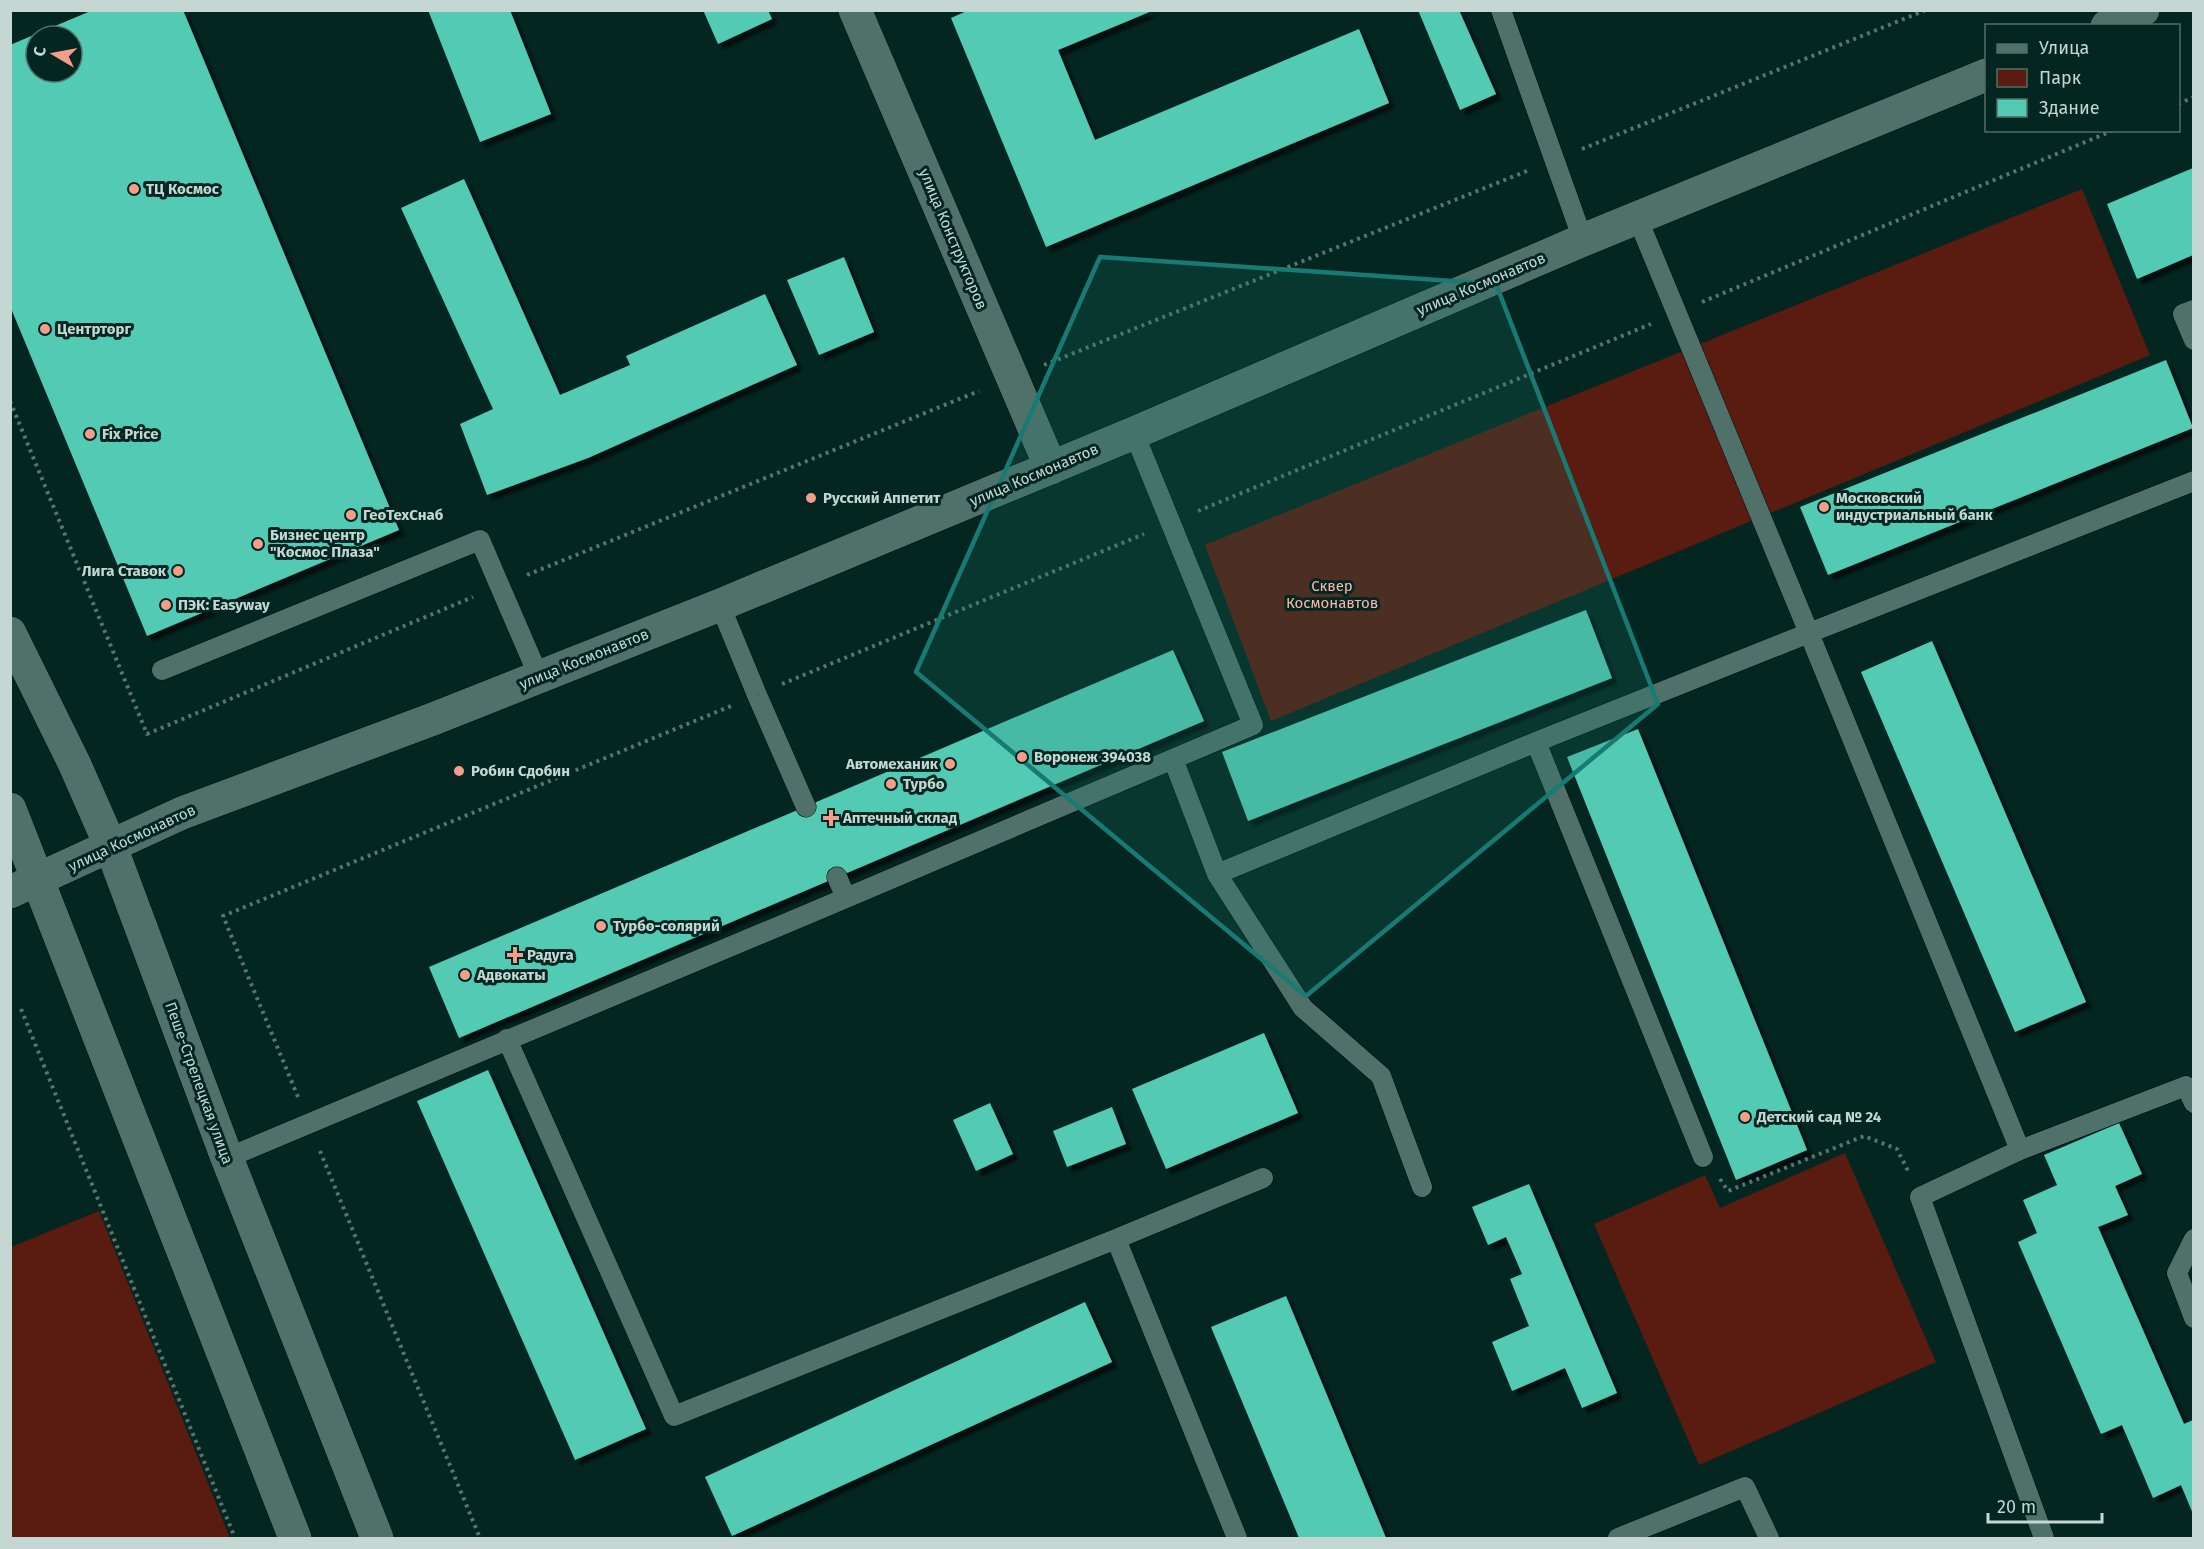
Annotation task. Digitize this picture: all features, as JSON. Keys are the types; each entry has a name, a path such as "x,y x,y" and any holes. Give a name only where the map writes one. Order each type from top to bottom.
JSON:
{"main road":[{"name":"улица Конструкторов","path":"855,10 1051,468"},
{"path":"2112,24 2144,10"},
{"name":"улица Космонавтов","path":"24,887 182,813 539,677 720,605 1134,433 1637,217 1985,75"},
{"name":"Пеше-Стрелецкая улица","path":"10,633 75,765 111,846 226,1158 377,1539"},
{"path":"10,809 24,887 295,1539"}],"lane":[{"path":"1501,10 1583,240"},
{"path":"1637,217 2020,1150"},
{"path":"2193,310 2183,314 2193,340"},
{"path":"226,1158 1252,725 1134,433"},
{"path":"1217,874 1536,742 2193,481"},
{"path":"162,670 480,540 539,677"},
{"path":"720,605 806,807"},
{"path":"1536,742 1703,1156"},
{"path":"1173,759 1217,874 1303,1008 1381,1076 1422,1187"},
{"path":"837,877 846,898"},
{"path":"507,1039 674,1416 1263,1178"},
{"path":"2044,1539 1920,1197 2020,1150 2186,1086 2193,1103"},
{"path":"1116,1239 1237,1539"},
{"path":"2193,1239 2177,1273 2193,1318"},
{"path":"1618,1539 1745,1487 1769,1539"}],"path":[{"path":"10,401 147,734"},
{"path":"223,916 480,1539"},
{"path":"21,1009 235,1539"},
{"path":"1703,1156 1728,1191 1864,1136 1897,1149 1920,1197"}],"highlighted area":[{"path":"1100,257 1496,284 1658,704 1306,996 916,672"}],"green space":[{"name":"Сквер Космонавтов","path":"2082,189 2150,355 1271,721 1205,545"},
{"path":"1845,1153 1936,1362 1699,1465 1594,1224 1705,1175 1720,1208"},
{"path":"99,1211 230,1538 11,1538 11,1247"}],"building":[{"name":"ТЦ Космос","path":"93,10 183,10 399,530 147,636 10,306 10,45 24,39 24,84 84,84 84,24 60,24"},
{"path":"428,10 510,10 551,114 480,142"},
{"path":"703,10 768,10 772,19 718,44"},
{"path":"969,10 1152,11 1058,50 1095,140 1359,29 1389,103 1046,247 951,18"},
{"path":"1418,10 1459,10 1496,94 1460,110"},
{"path":"2193,168 2193,255 2137,279 2107,204"},
{"path":"464,179 560,395 630,365 626,356 765,294 797,365 588,458 487,495 460,424 493,409 401,208"},
{"path":"844,257 874,332 819,355 787,280"},
{"path":"2166,360 2193,428 1828,575 1800,507"},
{"path":"1586,610 1612,678 1248,821 1222,752"},
{"path":"1932,641 2086,1002 2015,1032 1861,672"},
{"path":"1173,650 1204,721 459,1038 429,967"},
{"path":"1638,729 1807,1150 1736,1180 1567,757"},
{"path":"1264,1033 1298,1113 1166,1169 1132,1089"},
{"path":"488,1070 646,1429 575,1460 417,1101"},
{"path":"990,1103 1013,1154 976,1171 953,1120"},
{"path":"1112,1107 1126,1144 1067,1167 1053,1131"},
{"path":"2119,1123 2142,1174 2115,1186 2128,1215 2098,1227 2184,1424 2193,1420 2193,1514 2181,1485 2153,1498 2122,1425 2101,1434 2018,1242 2037,1233 2023,1200 2057,1185 2044,1155"},
{"path":"1529,1184 1617,1393 1582,1408 1565,1368 1512,1391 1492,1342 1529,1326 1510,1279 1522,1274 1506,1237 1488,1245 1472,1207"},
{"path":"1286,1296 1386,1538 1299,1538 1211,1327"},
{"path":"1085,1302 1112,1362 732,1536 705,1477"}],"place":[{"name":"ТЦ Космос","path":"134,189"},
{"name":"Центрторг","path":"45,329"},
{"name":"Fix Price","path":"90,434"},
{"name":"Русский Аппетит","path":"811,498"},
{"name":"Московский индустриальный банк","path":"1824,507"},
{"name":"ГеоТехСнаб","path":"351,515"},
{"name":"Бизнес центр \"Космос Плаза\"","path":"258,544"},
{"name":"Лига Ставок","path":"178,571"},
{"name":"ПЭК: Easyway","path":"166,605"},
{"name":"Воронеж 394038","path":"1022,757"},
{"name":"Автомеханик","path":"950,764"},
{"name":"Робин Сдобин","path":"459,771"},
{"name":"Турбо","path":"891,784"},
{"name":"Аптечный склад","path":"831,818"},
{"name":"Турбо-солярий","path":"601,926"},
{"name":"Радуга","path":"515,955"},
{"name":"Адвокаты","path":"465,975"},
{"name":"Детский сад № 24","path":"1745,1117"}]}
